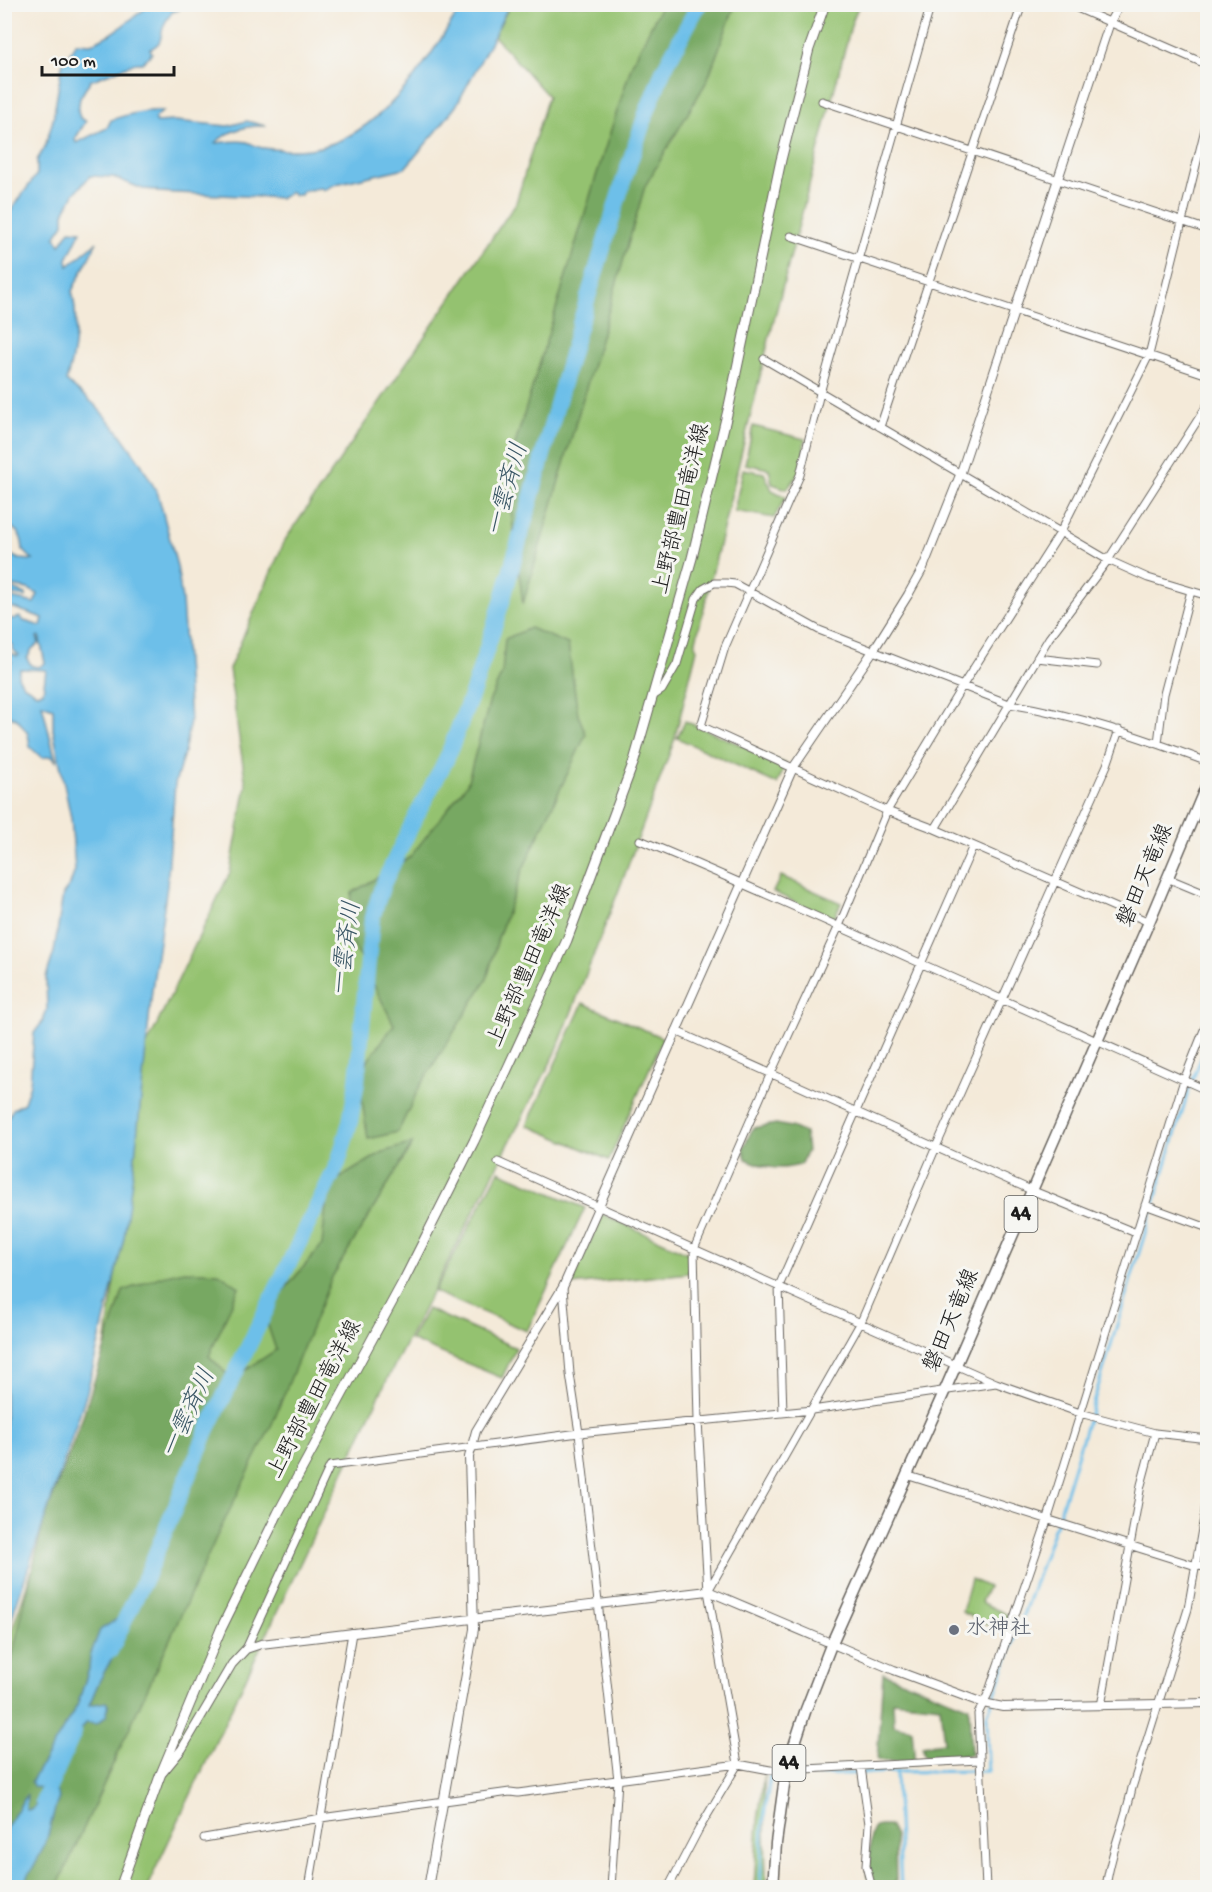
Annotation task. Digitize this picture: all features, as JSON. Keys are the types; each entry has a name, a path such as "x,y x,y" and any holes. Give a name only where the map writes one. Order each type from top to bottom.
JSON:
{"main road":[{"name":"上野部豊田竜洋線","path":"120,1887 160,1776 221,1629 267,1534 404,1280 464,1161 567,940 634,761 692,558 727,417 781,160 809,49 825,4"},
{"name":"磐田天竜線","path":"773,1887 786,1770 831,1644 945,1389 1208,782"}],"street":[{"path":"931,4 820,393 800,475 725,647 701,726 887,811 935,829 1149,922"},
{"path":"880,427 927,281 1022,4"},
{"path":"1068,4 1208,65"},
{"path":"428,1887 475,1618 469,1457 476,1431 563,1287 794,768 873,651 923,568 960,475 1110,22 1120,4"},
{"path":"822,101 1208,230"},
{"path":"668,1887 738,1764 708,1591 698,1421 694,1249 771,1073 839,926 887,811 963,685 1060,533 1149,356 1208,117"},
{"path":"791,236 1208,375"},
{"path":"764,359 1108,560 1148,578 1208,596"},
{"path":"935,829 1049,638 1108,560 1208,404"},
{"path":"653,696 662,690 674,670 696,599 703,590 714,583 735,584 819,630 1009,704 1041,709 1119,730 1208,762"},
{"path":"1158,743 1164,694 1191,591"},
{"path":"1037,658 1097,664"},
{"path":"708,1591 861,1322 936,1147 1107,765 1119,730"},
{"path":"640,840 742,882 1208,1091"},
{"path":"783,1413 779,1286 973,846"},
{"path":"1167,878 1208,895"},
{"path":"986,1887 978,1714 988,1694 1048,1518 1184,1080 1208,1020"},
{"path":"676,1031 1031,1190 1136,1233"},
{"path":"498,1162 996,1383 1080,1413 1155,1433 1208,1439"},
{"path":"1145,1205 1208,1228"},
{"path":"563,1287 567,1351 579,1433 618,1780 611,1887"},
{"path":"160,1776 182,1749 232,1664 246,1649 330,1466 579,1433 812,1410 996,1383"},
{"path":"1101,1706 1142,1481 1155,1433"},
{"path":"906,1475 1196,1566 1208,1567"},
{"path":"1106,1887 1111,1859 1188,1609 1205,1512 1208,1477"},
{"path":"246,1649 261,1644 708,1591 831,1644 983,1703 1003,1707 1208,1703"},
{"path":"309,1887 352,1633"},
{"path":"204,1838 444,1800 738,1764 770,1770 786,1770 980,1760"},
{"path":"861,1767 869,1824 866,1866 873,1887"},
{"path":"766,1887 773,1887"}],"green space":[{"path":"662,4 735,5 707,81 645,186 523,604 506,474 632,64"},
{"path":"510,5 859,5 852,22 769,339 674,741 556,1052 386,1382 147,1887 5,1888 5,1651 104,1354 146,1047 230,872 246,786 229,669 285,540 516,203 548,96 494,36"},
{"path":"753,426 805,439 802,470 787,489 772,484 769,469 745,464"},
{"path":"743,469 764,473 772,490 786,497 774,518 734,511"},
{"path":"530,628 568,644 578,715 586,734 522,871 498,938 487,979 420,1086 398,1132 368,1139 358,1074 394,1025 347,932 352,893 410,857 467,784 490,700 502,673 505,639"},
{"path":"685,721 786,764 777,784 677,738"},
{"path":"781,876 841,903 833,920 773,892"},
{"path":"583,1003 663,1038 609,1160 527,1125"},
{"path":"776,1124 805,1133 807,1151 800,1165 773,1168 746,1159 743,1148 753,1128"},
{"path":"413,1143 332,1277 272,1424 216,1538 57,1887 5,1888 5,1687 43,1523 81,1422 123,1291 162,1276 184,1271 219,1273 239,1287 209,1356 232,1379 276,1350 264,1314 322,1245 328,1185 383,1152"},
{"path":"499,1171 585,1208 527,1331 434,1292"},
{"path":"602,1214 690,1254 689,1273 571,1285"},
{"path":"427,1309 516,1348 502,1378 410,1340"},
{"path":"971,1579 988,1587 981,1602 1010,1616 1002,1631 962,1612"},
{"path":"883,1673 969,1707 971,1755 925,1757 922,1746 944,1743 940,1706 893,1701 894,1725 912,1729 915,1764 877,1760"},
{"path":"764,1774 766,1887 754,1887 758,1821"},
{"path":"890,1826 895,1836 896,1884 875,1885 868,1876 871,1835 875,1827"}],"water":[{"path":"150,5 180,5 179,10 172,12 167,20 160,41 150,49 152,53 142,63 135,63 90,81 80,98 78,111 80,118 86,121 75,139 76,143 107,128 111,120 137,113 163,111 155,118 156,122 175,121 228,126 247,121 266,126 238,129 215,143 243,141 262,148 305,150 335,142 358,130 380,114 418,72 462,5 509,5 456,106 405,168 336,184 324,190 321,188 303,191 301,195 294,195 290,192 281,198 157,192 157,190 143,189 113,177 90,176 74,194 64,213 64,224 55,237 60,245 70,230 81,231 67,259 68,266 97,242 72,291 75,336 66,381 94,404 118,431 140,462 158,494 177,566 182,600 190,721 175,784 167,886 152,990 134,1166 124,1238 87,1392 5,1638 5,1123 13,1109 24,1103 30,1084 34,1033 43,1021 47,1009 46,977 54,952 63,894 70,885 75,870 71,818 53,730 53,708 42,704 56,761 51,756 42,758 30,747 28,734 18,720 5,713 5,665 12,662 5,657 5,651 19,655 12,649 13,645 5,642 5,616 12,619 20,617 24,621 41,626 43,618 5,605 5,586 26,594 26,597 13,595 11,598 34,603 38,594 28,589 5,585 5,552 19,559 33,560 23,550 22,540 18,534 5,523 5,219 37,174 37,160 45,147 53,120 62,65 76,43 91,44 114,32","holes":["39,636 45,663 39,667 32,666 27,659 32,649 39,643 37,637","20,669 46,670 43,692 36,693 23,685 18,676"]},
{"path":"117,1619 120,1626 118,1642 89,1705 106,1702 109,1706 106,1716 97,1724 86,1723 49,1775 59,1798 45,1844 23,1887 8,1887 5,1881 5,1830 27,1794 26,1810 33,1809 41,1796 41,1788 34,1787 31,1782 77,1706 89,1669 90,1656 100,1630"}],"waterway":[{"name":"一雲斉川","path":"110,1651 148,1572 207,1431 338,1163 350,1122 357,1081 372,918 383,884 446,760 473,691 502,602 575,340 624,179 663,71 699,4"},
{"path":"789,1776 988,1771 987,1716 1059,1515 1189,1089 1208,1041"},
{"name":"一雲斉川","path":"43,1801 74,1732"},
{"path":"896,1772 901,1888"},
{"path":"760,1888 763,1825 770,1776 782,1776"}],"place":[{"name":"水神社","path":"954,1630"}]}
